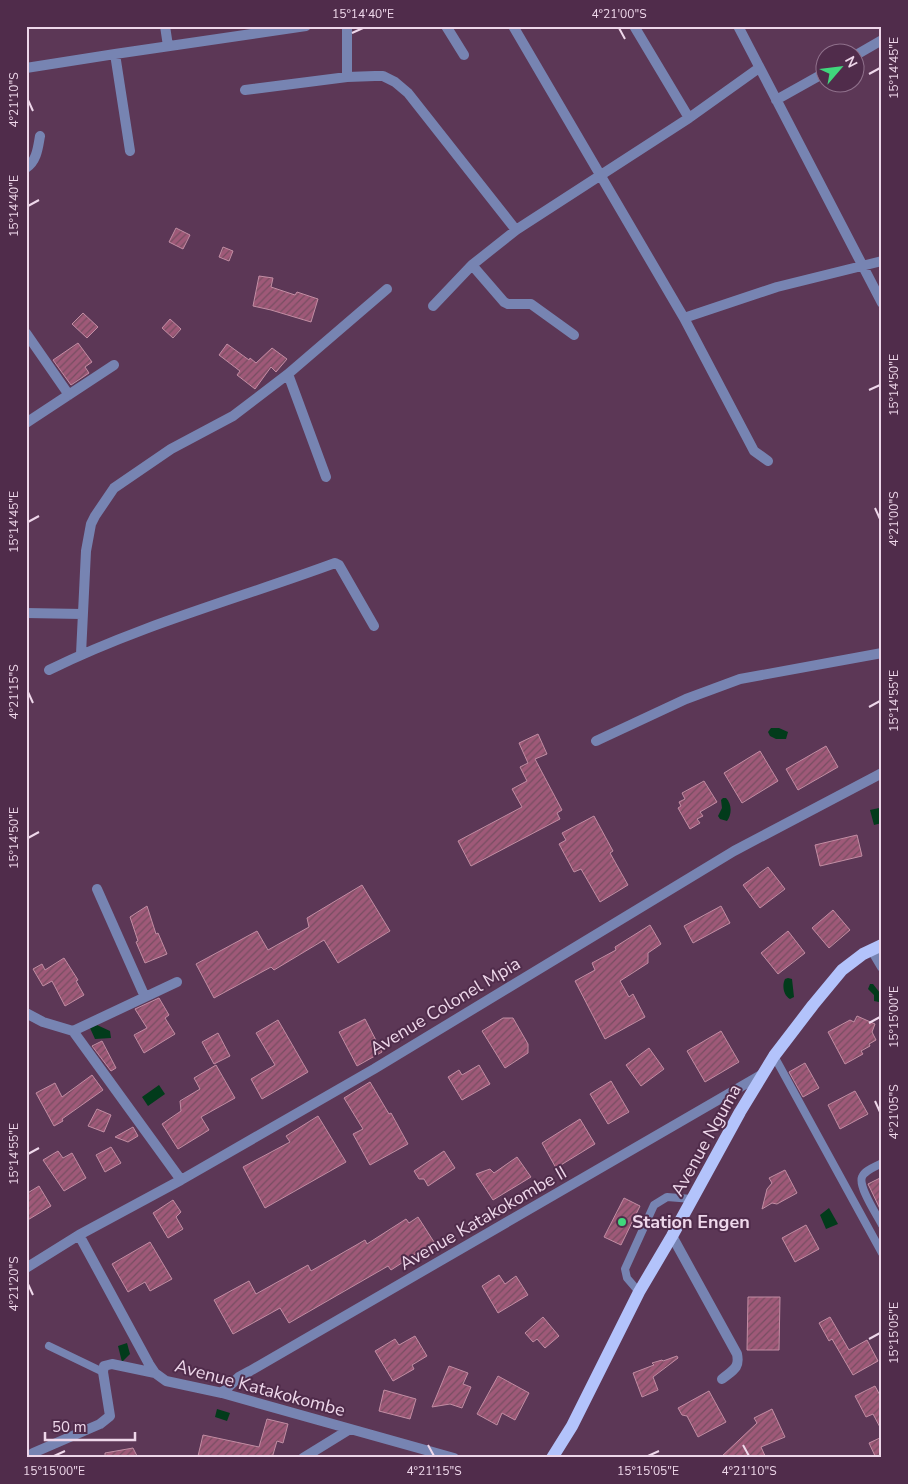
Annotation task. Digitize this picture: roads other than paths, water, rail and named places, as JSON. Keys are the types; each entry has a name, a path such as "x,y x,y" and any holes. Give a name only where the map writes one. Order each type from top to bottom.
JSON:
{"main road":[{"name":"Avenue Nguma","path":"552,1458 572,1426 638,1292 774,1056 842,970 854,960 877,948"}],"street":[{"path":"165,26 168,46"},
{"path":"26,68 306,26"},
{"path":"347,26 347,77"},
{"path":"446,26 464,55"},
{"path":"513,26 684,318 754,451 768,461"},
{"path":"634,26 689,118"},
{"path":"738,26 882,302"},
{"path":"866,49 882,40"},
{"path":"115,54 130,151"},
{"path":"433,306 472,265 516,230 689,118 759,68"},
{"path":"246,90 347,77 383,76 395,82 408,93 516,230"},
{"path":"776,100 816,78"},
{"path":"26,168 35,159 40,136"},
{"path":"684,318 777,287 882,261"},
{"path":"472,265 504,302 508,304 531,304 574,334"},
{"path":"81,654 86,551 91,524 114,488 171,449 233,416 288,374 387,289"},
{"path":"26,333 69,395"},
{"path":"26,423 114,365"},
{"path":"288,374 326,477"},
{"path":"49,670 81,654 182,616 335,563 339,564 374,626"},
{"path":"26,613 82,614"},
{"path":"596,741 686,699 740,679 882,653"},
{"name":"Avenue Colonel Mpia","path":"26,1268 79,1235 181,1180 374,1069 734,851 882,773"},
{"path":"97,889 145,997"},
{"path":"877,948 882,967"},
{"path":"73,1031 177,982"},
{"path":"26,1013 43,1022 73,1031 181,1180"},
{"name":"Avenue Katakokombe II","path":"222,1393 239,1377 763,1075"},
{"name":"Avenue Katakokombe","path":"79,1235 155,1373 166,1381 222,1393 454,1458"},
{"path":"672,1236 738,1354 739,1362 737,1367 722,1379"},
{"path":"33,1453 100,1424 110,1416 103,1372 104,1366 112,1364 155,1373"},
{"path":"303,1458 350,1429"}],"lane":[{"path":"774,1056 882,1253"},
{"path":"882,1163 865,1173 861,1186 882,1225"},
{"path":"638,1292 627,1278 626,1269 654,1205 667,1197 692,1199"},
{"path":"49,1346 103,1372"}],"place":[{"name":"Station Engen","path":"622,1222"}]}
